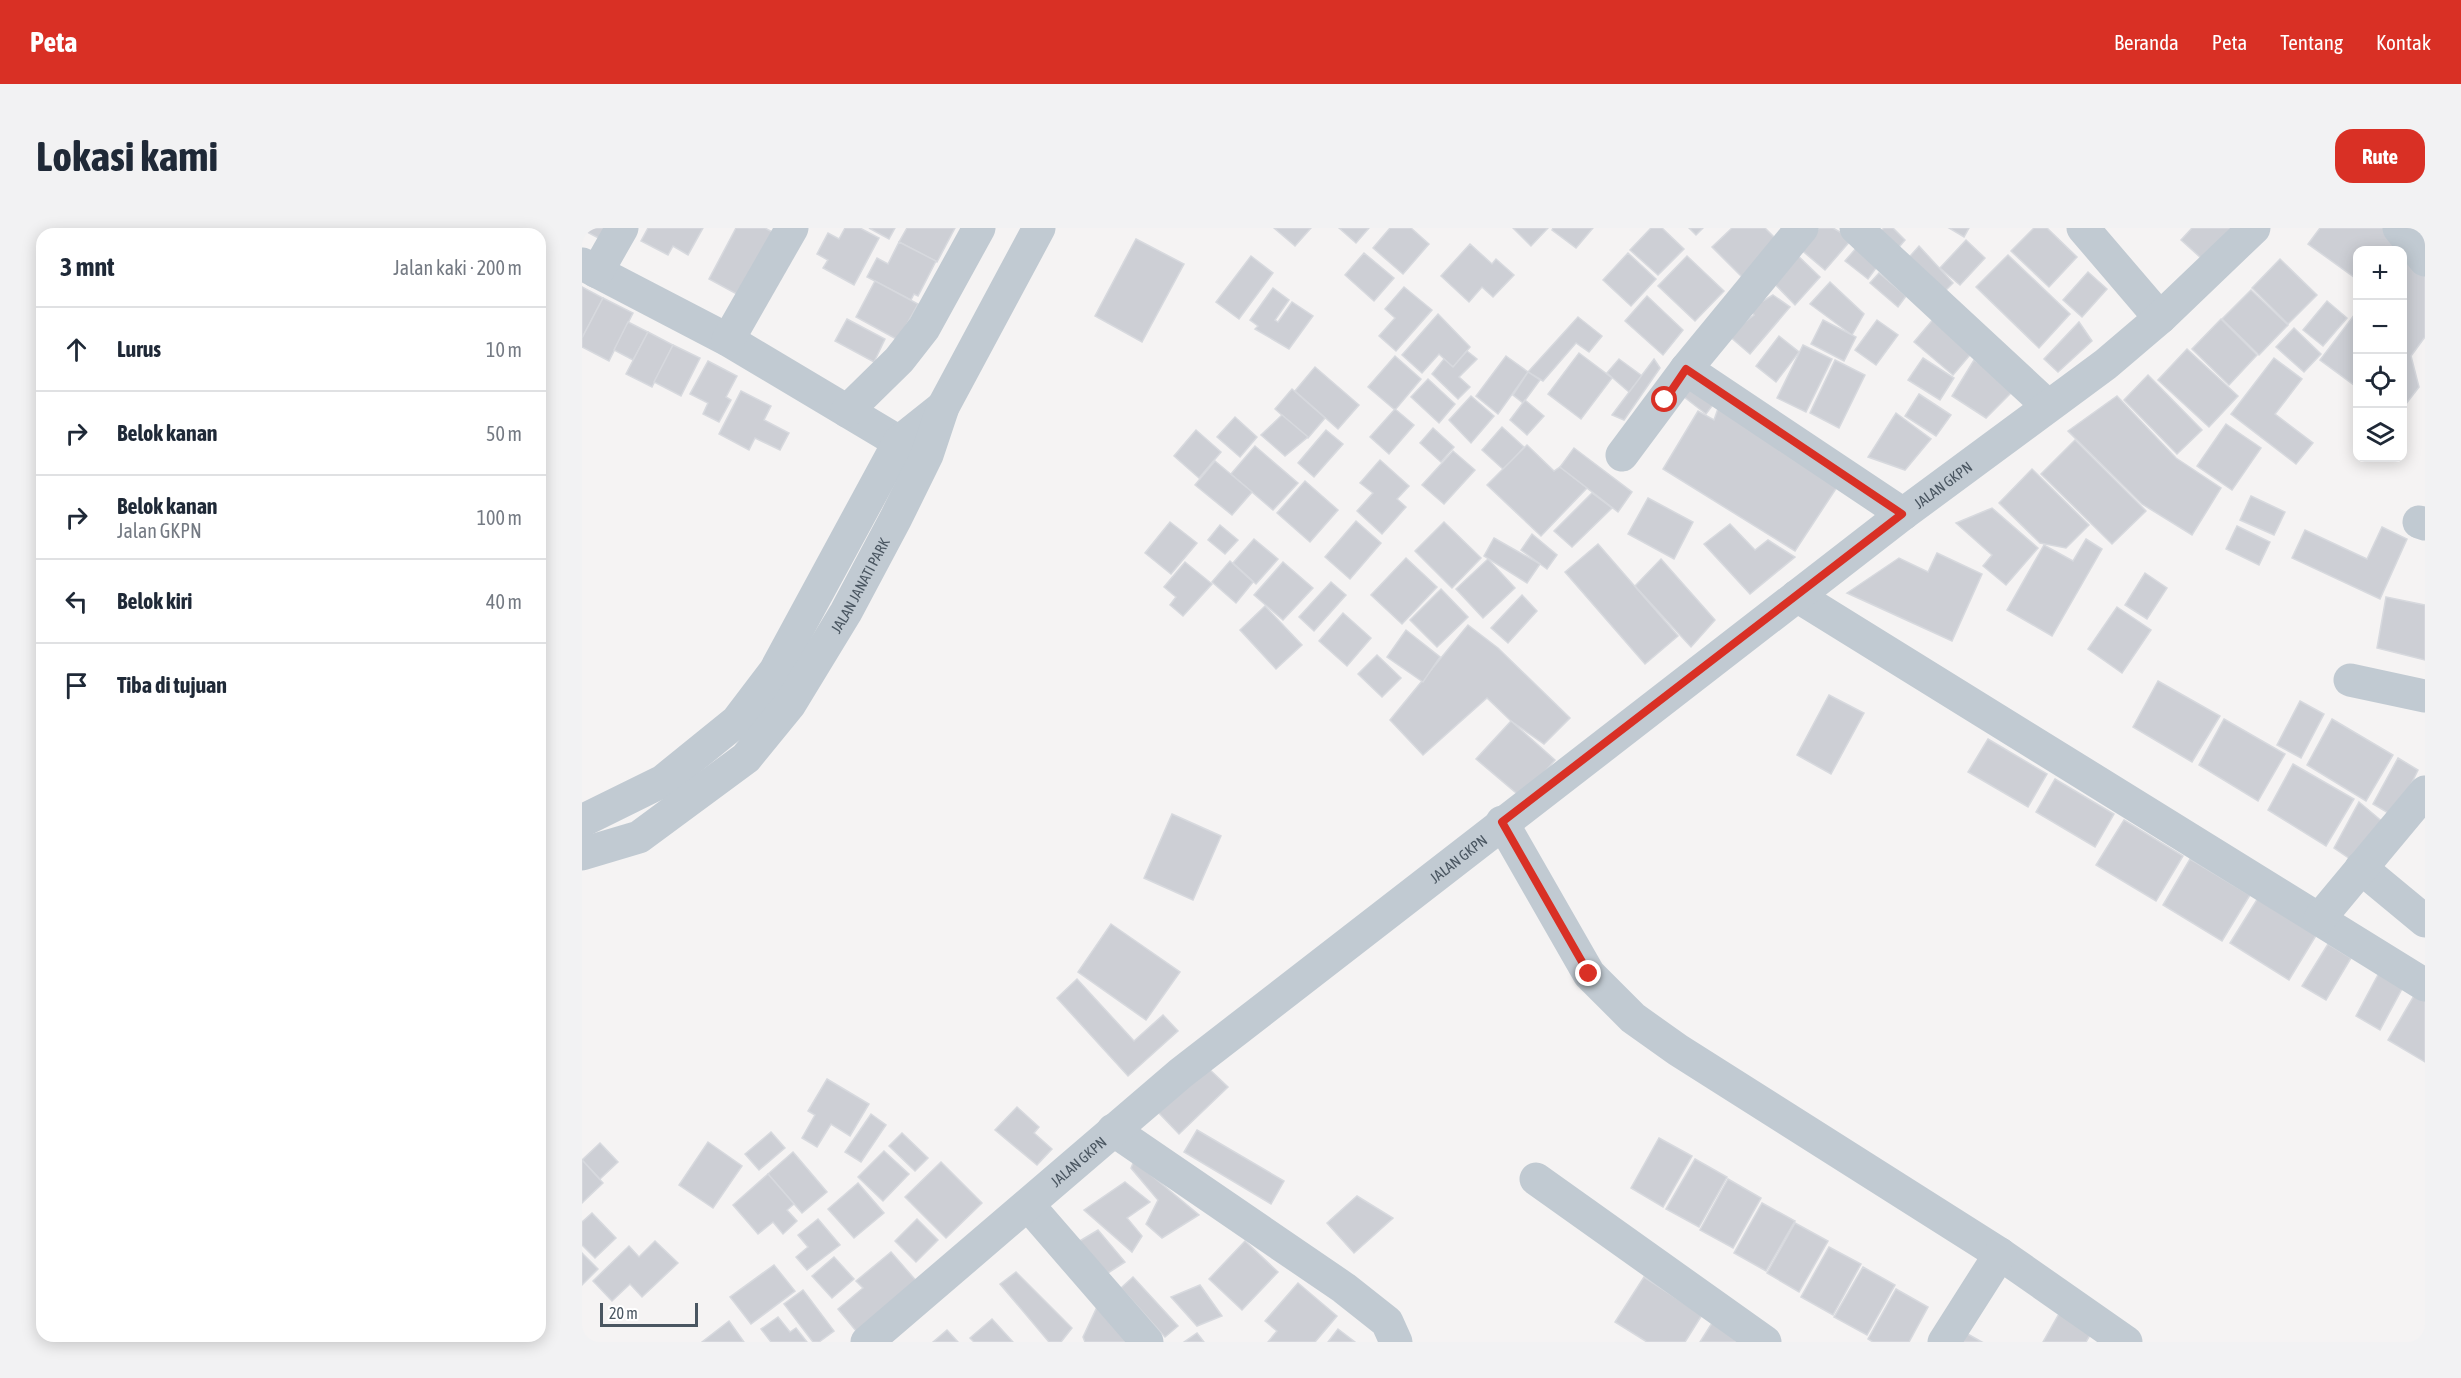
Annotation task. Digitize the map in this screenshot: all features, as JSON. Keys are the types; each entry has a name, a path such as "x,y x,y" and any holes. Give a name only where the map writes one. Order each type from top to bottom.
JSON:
{"street":[{"path":"582,821 663,781 737,721 775,671 913,449 728,340 590,268 622,228"},
{"path":"728,340 792,228"},
{"path":"847,411 899,360 924,328 979,228"},
{"name":"JALAN JANATI PARK","path":"582,854 639,837 746,758 790,704 846,612 913,449 943,407 1039,228"},
{"path":"1622,455 1686,369 1802,228"},
{"path":"1857,228 2048,406"},
{"path":"2083,228 2160,318"},
{"name":"JALAN GKPN","path":"867,1342 1029,1206 1113,1130 1181,1073 1902,514 2106,364 2160,318 2254,228"},
{"path":"2399,228 2425,260"},
{"path":"1686,369 1902,514"},
{"path":"1797,596 2425,985"},
{"path":"2350,680 2425,696"},
{"path":"2320,918 2425,792"},
{"path":"1502,822 1589,974 1633,1018 1678,1050 2000,1254 2126,1342"},
{"path":"2361,868 2425,921"},
{"path":"1113,1130 1344,1288 1387,1322 1396,1342"},
{"path":"1536,1179 1764,1342"},
{"path":"1029,1206 1147,1342"},
{"path":"1944,1342 2000,1254"}],"building":[{"path":"584,228 616,228 608,243 583,230"},
{"path":"648,228 703,228 688,255 673,246 668,255 641,241"},
{"path":"736,228 765,228 778,235 744,298 709,279"},
{"path":"845,228 860,228 879,238 854,285 823,268 828,260 817,254 828,233 839,239"},
{"path":"869,228 895,228 889,239"},
{"path":"907,228 955,228 937,262 899,242"},
{"path":"1274,228 1311,228 1295,246"},
{"path":"1339,228 1369,228 1356,243"},
{"path":"1390,228 1411,228 1429,244 1403,274 1373,248"},
{"path":"1513,228 1548,228 1531,246"},
{"path":"1553,228 1593,228 1576,248 1552,230"},
{"path":"1651,228 1662,228 1684,249 1658,275 1630,250"},
{"path":"1689,228 1703,228 1696,235"},
{"path":"1732,228 1765,228 1778,241 1742,277 1712,247"},
{"path":"1819,228 1833,228 1852,239 1825,270 1799,248"},
{"path":"1884,228 1893,228 1905,240 1894,253 1873,238"},
{"path":"1949,228 1969,228 1964,237"},
{"path":"2034,228 2047,228 2077,257 2049,287 2011,251"},
{"path":"2192,228 2243,228 2210,266 2181,240"},
{"path":"2320,228 2404,228 2425,244 2425,337 2411,356 2419,387 2407,403 2407,246 2353,246 2353,276 2308,244"},
{"path":"1136,239 1184,264 1142,342 1095,316"},
{"path":"1966,240 1985,258 1960,285 1940,268"},
{"path":"899,242 936,261 918,296 914,294 911,300 867,277 877,258 888,264"},
{"path":"1470,244 1492,264 1496,259 1514,275 1493,297 1482,287 1469,302 1441,276"},
{"path":"1919,246 1953,283 1939,297 1904,263"},
{"path":"1857,247 1879,264 1868,279 1845,261"},
{"path":"1793,251 1820,277 1795,305 1767,276"},
{"path":"1364,253 1394,278 1374,301 1345,275"},
{"path":"1628,253 1656,279 1631,306 1603,280"},
{"path":"2008,255 2070,314 2039,348 1976,287"},
{"path":"1251,256 1273,273 1239,319 1216,302"},
{"path":"1687,256 1724,291 1695,321 1658,286"},
{"path":"2280,259 2317,295 2288,324 2252,288"},
{"path":"2088,272 2107,289 2082,317 2063,300"},
{"path":"1879,273 1906,296 1898,307 1870,283"},
{"path":"875,281 918,304 898,340 856,317"},
{"path":"1830,282 1864,314 1852,335 1810,304"},
{"path":"582,287 603,298 582,338"},
{"path":"1404,287 1432,310 1396,351 1379,336 1395,318 1385,309"},
{"path":"1273,288 1289,300 1275,320 1278,322 1292,302 1313,316 1289,349 1255,329 1258,326 1250,320"},
{"path":"2251,290 2288,325 2259,355 2222,319"},
{"path":"1773,295 1790,307 1750,354 1728,335 1754,315 1744,300 1763,301"},
{"path":"1647,296 1683,330 1663,355 1625,321"},
{"path":"603,298 633,313 609,361 582,347 582,338"},
{"path":"2327,301 2347,318 2323,346 2303,330"},
{"path":"1941,310 1980,343 1953,375 1914,342"},
{"path":"1438,314 1470,347 1453,367 1439,354 1422,373 1402,355"},
{"path":"1578,317 1602,336 1589,352 1576,343 1543,381 1528,372"},
{"path":"2353,317 2353,384 2320,360"},
{"path":"847,319 885,339 874,362 835,341"},
{"path":"2221,319 2257,355 2229,385 2192,349"},
{"path":"1823,320 1856,337 1844,361 1811,344"},
{"path":"1877,320 1898,335 1876,365 1855,350"},
{"path":"628,322 648,332 633,360 614,350"},
{"path":"2079,322 2092,341 2058,372 2044,359"},
{"path":"2294,328 2321,354 2304,372 2276,347"},
{"path":"648,332 673,345 652,387 626,374"},
{"path":"1779,336 1799,352 1776,382 1756,366"},
{"path":"673,345 700,358 681,396 654,382"},
{"path":"1803,345 1832,359 1806,412 1777,398"},
{"path":"2187,349 2238,396 2209,427 2158,380"},
{"path":"1467,351 1477,359 1459,377 1470,387 1458,399 1432,374 1444,359 1453,367"},
{"path":"1579,353 1612,378 1581,419 1548,394"},
{"path":"1395,356 1421,379 1395,410 1368,387"},
{"path":"1506,356 1528,372 1498,414 1476,396"},
{"path":"1923,358 1954,378 1940,400 1908,380"},
{"path":"2274,358 2302,379 2275,414 2313,443 2296,464 2231,414"},
{"path":"1619,359 1642,376 1629,392 1607,373"},
{"path":"1654,359 1660,368 1624,420 1612,415"},
{"path":"1835,360 1865,375 1839,428 1810,413"},
{"path":"1974,360 2018,386 1986,418 1952,396"},
{"path":"708,361 737,376 726,397 731,400 719,422 703,414 708,403 690,394"},
{"path":"1315,367 1359,405 1338,429 1295,391"},
{"path":"1528,372 1540,380 1523,403 1513,395"},
{"path":"2148,375 2202,430 2177,454 2124,400"},
{"path":"1428,379 1455,404 1439,423 1411,397"},
{"path":"1694,379 1718,398 1706,414 1679,393"},
{"path":"1292,389 1325,418 1308,438 1275,409"},
{"path":"741,391 771,406 764,420 789,433 780,450 755,438 749,450 719,434"},
{"path":"1919,394 1951,415 1936,436 1905,416"},
{"path":"1471,396 1494,416 1471,443 1449,420"},
{"path":"2117,396 2176,458 2221,488 2192,535 2142,504 2068,431"},
{"path":"1525,400 1544,416 1527,435 1510,420"},
{"path":"1721,400 1843,478 1795,551 1663,469 1698,411 1714,420"},
{"path":"1395,409 1414,425 1389,454 1370,437"},
{"path":"1896,413 1931,439 1905,470 1868,457"},
{"path":"1282,415 1308,437 1285,456 1261,435"},
{"path":"1235,417 1257,437 1240,457 1217,437"},
{"path":"2226,424 2261,448 2232,490 2197,466"},
{"path":"1502,427 1524,447 1504,470 1482,450"},
{"path":"1433,428 1454,447 1441,462 1420,443"},
{"path":"1196,430 1221,452 1199,478 1174,456"},
{"path":"1326,430 1343,444 1314,477 1298,463"},
{"path":"2075,440 2146,511 2112,544 2041,474"},
{"path":"1527,445 1554,471 1560,467 1587,488 1541,536 1487,485"},
{"path":"1255,446 1298,483 1273,510 1231,474"},
{"path":"1574,448 1632,492 1618,512 1560,467"},
{"path":"1453,451 1475,470 1444,504 1422,485"},
{"path":"1380,460 1409,486 1397,499 1406,507 1382,534 1357,511 1373,493 1360,483"},
{"path":"1215,461 1252,492 1232,515 1195,485"},
{"path":"2032,469 2089,525 2066,548 2040,543 1999,503"},
{"path":"1305,481 1338,510 1310,542 1277,513"},
{"path":"1592,493 1612,508 1572,547 1554,531"},
{"path":"2251,496 2285,512 2274,535 2240,520"},
{"path":"1648,498 1693,522 1674,559 1628,534"},
{"path":"1992,508 2038,548 2006,585 1983,566 1992,555 1956,523"},
{"path":"1356,521 1381,543 1350,579 1325,557"},
{"path":"1170,522 1197,543 1171,574 1145,553"},
{"path":"1444,522 1481,558 1452,588 1415,551"},
{"path":"1730,524 1755,550 1768,540 1795,557 1750,594 1704,544"},
{"path":"1220,525 1238,540 1225,554 1208,540"},
{"path":"2237,526 2270,542 2259,565 2226,549"},
{"path":"2382,527 2407,539 2380,599 2292,558 2305,530 2367,559"},
{"path":"1532,534 1557,555 1547,569 1521,550"},
{"path":"1494,538 1540,564 1527,583 1484,556"},
{"path":"1254,539 1278,559 1256,584 1233,563"},
{"path":"2086,539 2102,549 2052,636 2007,610 2044,545 2073,561"},
{"path":"1598,544 1678,636 1645,664 1565,572"},
{"path":"1937,553 1982,574 1952,641 1847,593 1899,558 1928,572"},
{"path":"1406,558 1437,587 1402,624 1371,595"},
{"path":"1488,559 1515,588 1483,618 1456,589"},
{"path":"1661,559 1715,620 1691,647 1635,586"},
{"path":"1230,561 1253,582 1236,603 1212,582"},
{"path":"1185,562 1212,584 1183,616 1170,605 1176,597 1164,587"},
{"path":"1283,562 1313,588 1283,620 1254,595"},
{"path":"2145,573 2167,588 2147,619 2125,605"},
{"path":"1331,582 1346,595 1314,631 1299,617"},
{"path":"1441,589 1468,617 1437,647 1410,620"},
{"path":"1522,595 1537,611 1508,643 1491,628"},
{"path":"2386,597 2425,605 2425,660 2377,648"},
{"path":"1265,606 1302,645 1276,669 1240,630"},
{"path":"2117,607 2151,630 2122,673 2088,649"},
{"path":"1343,613 1371,638 1347,666 1319,641"},
{"path":"1468,625 1498,648 1570,718 1544,744 1511,721 1487,698 1423,755 1390,720"},
{"path":"1406,630 1440,657 1423,682 1387,657"},
{"path":"1377,655 1401,678 1382,697 1358,674"},
{"path":"2158,681 2220,716 2192,762 2133,727"},
{"path":"1829,695 1864,713 1831,774 1797,755"},
{"path":"2300,701 2324,714 2301,758 2277,745"},
{"path":"2224,719 2285,754 2258,801 2199,765"},
{"path":"2332,719 2393,755 2366,801 2307,765"},
{"path":"1511,721 1555,760 1522,798 1476,759"},
{"path":"1988,739 2047,774 2028,807 1968,772"},
{"path":"2398,758 2418,770 2395,817 2373,804"},
{"path":"2293,764 2354,799 2326,846 2268,810"},
{"path":"2055,779 2114,814 2095,847 2036,812"},
{"path":"2359,802 2385,824 2359,865 2334,848"},
{"path":"1172,814 1221,836 1193,900 1144,878"},
{"path":"2124,820 2183,856 2156,901 2096,865"},
{"path":"2190,859 2250,895 2222,941 2163,905"},
{"path":"2258,898 2317,934 2289,980 2230,943"},
{"path":"1111,924 1180,972 1146,1020 1078,972"},
{"path":"2328,944 2351,958 2326,1000 2302,986"},
{"path":"2379,973 2403,987 2380,1030 2356,1016"},
{"path":"1077,979 1134,1041 1163,1015 1178,1031 1128,1076 1057,998"},
{"path":"2415,994 2425,1000 2425,1062 2388,1040"},
{"path":"1207,1067 1228,1087 1179,1134 1158,1112"},
{"path":"827,1079 869,1104 850,1136 831,1124 817,1147 802,1138 815,1115 808,1111"},
{"path":"1017,1107 1039,1127 1034,1133 1052,1149 1037,1165 995,1130"},
{"path":"871,1114 886,1125 861,1162 845,1152"},
{"path":"1197,1130 1284,1181 1271,1204 1184,1152"},
{"path":"771,1132 785,1148 759,1170 745,1154"},
{"path":"902,1133 928,1158 915,1171 889,1146"},
{"path":"1659,1138 1692,1156 1663,1207 1631,1188"},
{"path":"708,1142 742,1166 713,1208 679,1185"},
{"path":"600,1143 618,1162 600,1179 582,1160"},
{"path":"884,1151 909,1174 883,1201 858,1177"},
{"path":"793,1152 827,1192 802,1213 768,1174"},
{"path":"1695,1159 1727,1177 1699,1227 1666,1209"},
{"path":"582,1160 603,1183 582,1203"},
{"path":"1134,1161 1199,1215 1162,1238 1146,1224 1158,1200 1131,1168"},
{"path":"941,1162 982,1203 946,1238 905,1197"},
{"path":"768,1174 794,1204 787,1210 797,1221 783,1234 773,1222 758,1234 733,1205"},
{"path":"1728,1179 1761,1198 1733,1248 1700,1230"},
{"path":"1125,1182 1150,1202 1127,1218 1142,1236 1132,1252 1084,1210"},
{"path":"858,1183 884,1213 854,1238 828,1209"},
{"path":"1357,1196 1393,1218 1354,1253 1327,1223"},
{"path":"1762,1203 1795,1221 1766,1271 1734,1253"},
{"path":"592,1213 616,1238 595,1258 582,1245 582,1222"},
{"path":"818,1219 840,1245 807,1270 796,1257 808,1247 798,1235"},
{"path":"917,1219 938,1240 916,1262 895,1241"},
{"path":"1795,1223 1828,1241 1799,1292 1767,1273"},
{"path":"1098,1230 1125,1262 1108,1273 1078,1242"},
{"path":"655,1241 678,1263 642,1297 630,1284 612,1301 593,1281 629,1246 639,1257"},
{"path":"1245,1241 1278,1272 1242,1310 1209,1279"},
{"path":"1829,1247 1861,1264 1833,1315 1801,1297"},
{"path":"891,1252 918,1283 857,1332 838,1309 863,1288 856,1281"},
{"path":"582,1253 598,1269 582,1285"},
{"path":"834,1257 854,1279 832,1298 812,1276"},
{"path":"774,1265 795,1291 751,1324 730,1297"},
{"path":"1863,1267 1895,1285 1867,1335 1834,1317"},
{"path":"1016,1272 1072,1328 1061,1342 1049,1342 1000,1284"},
{"path":"1133,1277 1178,1326 1165,1337 1121,1288"},
{"path":"1644,1277 1702,1315 1685,1342 1647,1342 1615,1322"},
{"path":"1298,1283 1337,1316 1315,1342 1268,1342 1277,1331 1265,1321"},
{"path":"1200,1285 1222,1316 1197,1326 1171,1297"},
{"path":"1896,1289 1928,1307 1909,1342 1873,1342 1868,1339"},
{"path":"803,1290 834,1331 819,1342 813,1342 784,1304"},
{"path":"1098,1305 1128,1342 1085,1342 1083,1337"},
{"path":"2060,1312 2093,1330 2086,1342 2043,1342"},
{"path":"778,1317 790,1332 796,1328 807,1342 771,1342 761,1329"},
{"path":"992,1319 1013,1342 974,1342 970,1338"},
{"path":"729,1321 744,1342 702,1342"},
{"path":"1712,1323 1742,1342 1700,1342"},
{"path":"1338,1329 1355,1342 1328,1342"},
{"path":"947,1330 958,1342 933,1342"},
{"path":"1964,1332 1982,1342 1958,1342"},
{"path":"1197,1333 1204,1342 1184,1342"}],"route":[{"path":"1589,974 1502,822 1611,741 1902,514 1686,369 1665,400"}]}
